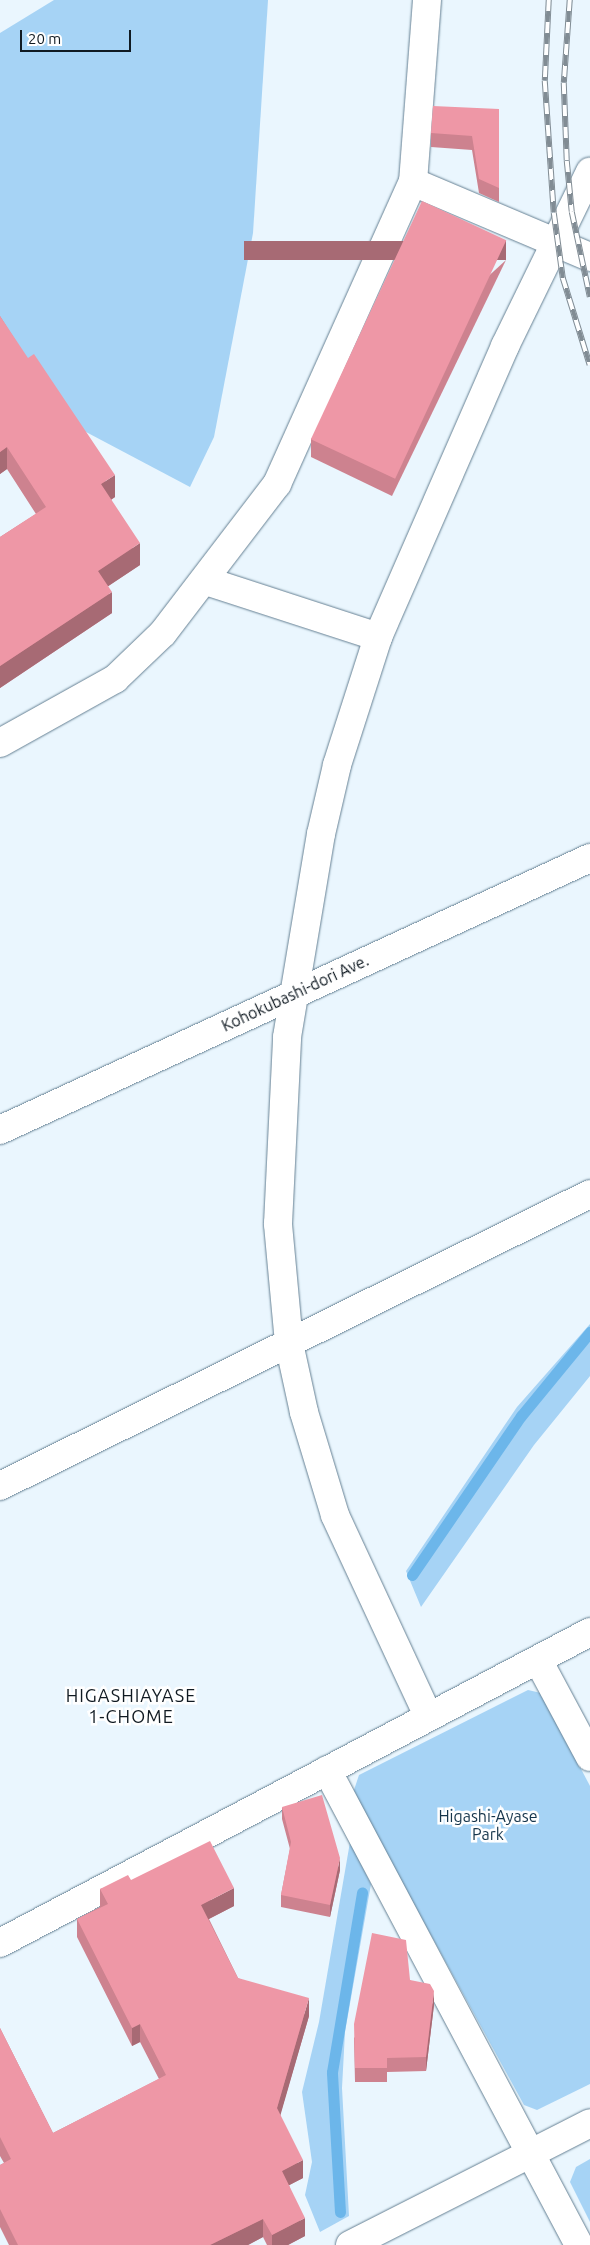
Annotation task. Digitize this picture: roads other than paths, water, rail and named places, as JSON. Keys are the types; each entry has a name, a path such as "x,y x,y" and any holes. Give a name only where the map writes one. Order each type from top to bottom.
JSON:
{"street":[{"path":"0,743 115,680 163,633 206,581 277,484 413,182 427,0"},
{"path":"426,1710 335,1515 304,1412 289,1343 278,1224 280,1133 292,995 337,765 378,637 555,241 590,172"},
{"path":"413,182 590,257"},
{"path":"206,581 378,637"},
{"name":"Kohokubashi-dori Ave.","path":"0,1130 590,858"},
{"path":"0,1486 590,1194"},
{"path":"0,1943 328,1770 426,1710 538,1660 590,1632"},
{"path":"538,1660 590,1757"},
{"path":"328,1770 579,2245"},
{"path":"350,2245 590,2123"}],"waterway":[{"path":"412,1575 521,1416 590,1332"},
{"path":"340,2212 332,2072 362,1892"}],"railway":[{"path":"549,0 545,81 554,213 563,278 590,365"},
{"path":"570,0 564,83 567,161 572,212 590,297"}],"district":[{"name":"HIGASHIAYASE 1-CHOME","path":"131,1706"}],"park label":[{"name":"Higashi-Ayase Park","path":"488,1825"}]}
